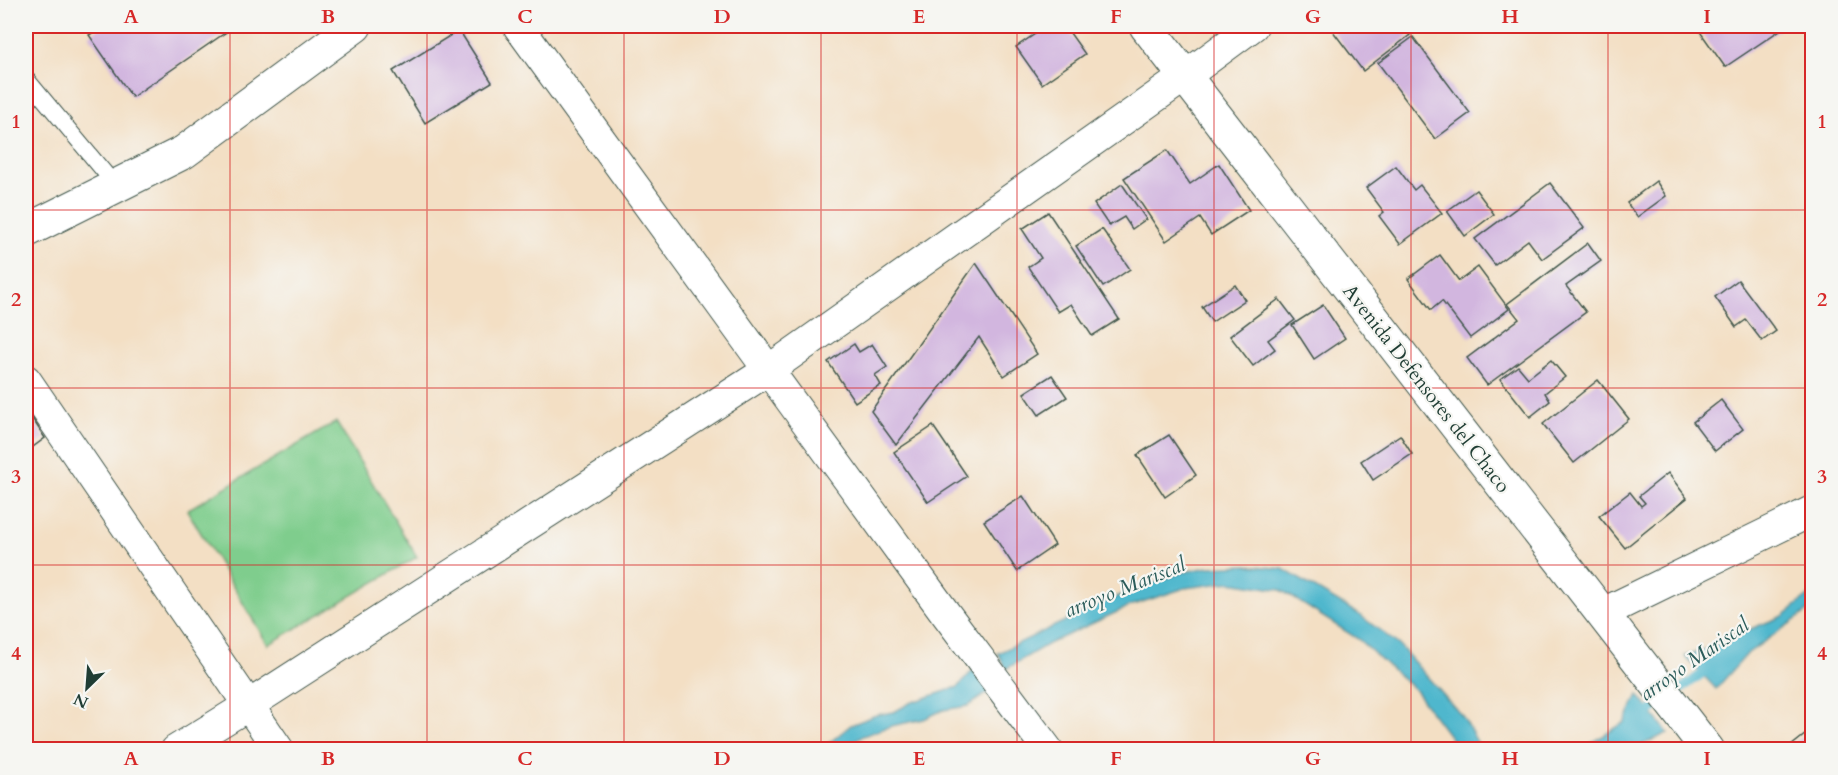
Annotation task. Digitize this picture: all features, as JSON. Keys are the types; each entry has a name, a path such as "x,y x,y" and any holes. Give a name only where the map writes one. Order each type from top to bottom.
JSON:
{"main road":[{"path":"26,231 184,152 355,26"},
{"name":"Avenida Defensores del Chaco","path":"1146,26 1708,749"}],"street":[{"path":"518,26 770,369 943,610 1048,750"},
{"path":"176,750 770,369 1253,26"},
{"path":"26,380 279,750"},
{"path":"1603,613 1812,511"}],"lane":[{"path":"26,78 116,186"}],"green space":[{"path":"336,422 417,557 268,645 187,510"}],"water":[{"path":"1247,565 1283,569 1357,613 1399,645 1463,717 1481,749 1459,749 1414,689 1358,639 1281,590 1230,582 1185,588 1130,606 1048,644 1006,669 998,653 1111,599 1180,573 1208,567"},
{"path":"1812,593 1812,608 1748,653 1716,689 1685,656 1715,646 1730,637 1783,616"},
{"path":"973,670 990,691 968,706 943,710 924,719 891,726 860,737 842,749 813,750 829,743 851,725 876,715 894,712 910,703 958,687"},
{"path":"1638,695 1668,733 1633,749 1582,749 1625,722"}],"building":[{"path":"103,26 235,26 132,97 89,35"},
{"path":"1047,26 1065,26 1085,54 1042,84 1016,47"},
{"path":"1329,26 1403,26 1410,35 1363,71"},
{"path":"1696,26 1777,26 1780,30 1725,67"},
{"path":"459,30 492,82 425,123 393,71"},
{"path":"1413,37 1470,113 1435,139 1378,63"},
{"path":"1167,150 1190,184 1219,164 1249,210 1211,235 1200,218 1166,241 1124,178"},
{"path":"1396,166 1414,190 1420,185 1442,213 1400,244 1379,216 1384,212 1366,188"},
{"path":"1656,181 1666,196 1637,217 1627,203"},
{"path":"1550,183 1584,228 1542,259 1528,240 1495,265 1475,239"},
{"path":"1122,184 1146,219 1132,229 1124,217 1109,226 1094,204"},
{"path":"1476,190 1494,214 1465,236 1447,211"},
{"path":"1048,212 1119,319 1092,336 1071,304 1058,312 1028,267 1041,258 1022,229"},
{"path":"1102,229 1130,269 1103,287 1076,246"},
{"path":"1588,243 1601,261 1566,286 1586,312 1487,385 1467,358 1519,319 1507,304"},
{"path":"1440,255 1459,281 1478,267 1509,309 1470,338 1442,301 1431,310 1408,279"},
{"path":"976,263 1037,354 1004,376 979,337 896,445 871,411"},
{"path":"1738,280 1776,331 1762,341 1746,320 1736,327 1715,297"},
{"path":"1235,285 1245,300 1212,322 1202,307"},
{"path":"1279,299 1295,320 1268,340 1275,349 1253,366 1230,336"},
{"path":"1323,305 1345,338 1314,359 1292,325"},
{"path":"854,344 859,352 872,344 887,367 875,375 881,385 855,402 828,362"},
{"path":"1551,360 1565,377 1545,393 1550,401 1530,417 1500,379 1518,366 1528,378"},
{"path":"1052,375 1067,397 1039,415 1024,393"},
{"path":"1598,380 1629,419 1574,463 1543,424"},
{"path":"1721,400 1743,429 1715,451 1693,422"},
{"path":"26,409 45,438 26,452"},
{"path":"933,426 967,476 928,502 894,452"},
{"path":"1169,435 1196,475 1165,497 1137,455"},
{"path":"1400,435 1412,454 1373,480 1361,461"},
{"path":"1668,473 1687,498 1625,548 1599,516 1630,492 1641,506 1645,503 1639,496"},
{"path":"1023,496 1055,545 1017,571 984,521"},
{"path":"1806,734 1812,742 1812,750 1786,750"}],"waterway":[{"name":"arroyo Mariscal","path":"1641,718 1710,668"}]}
